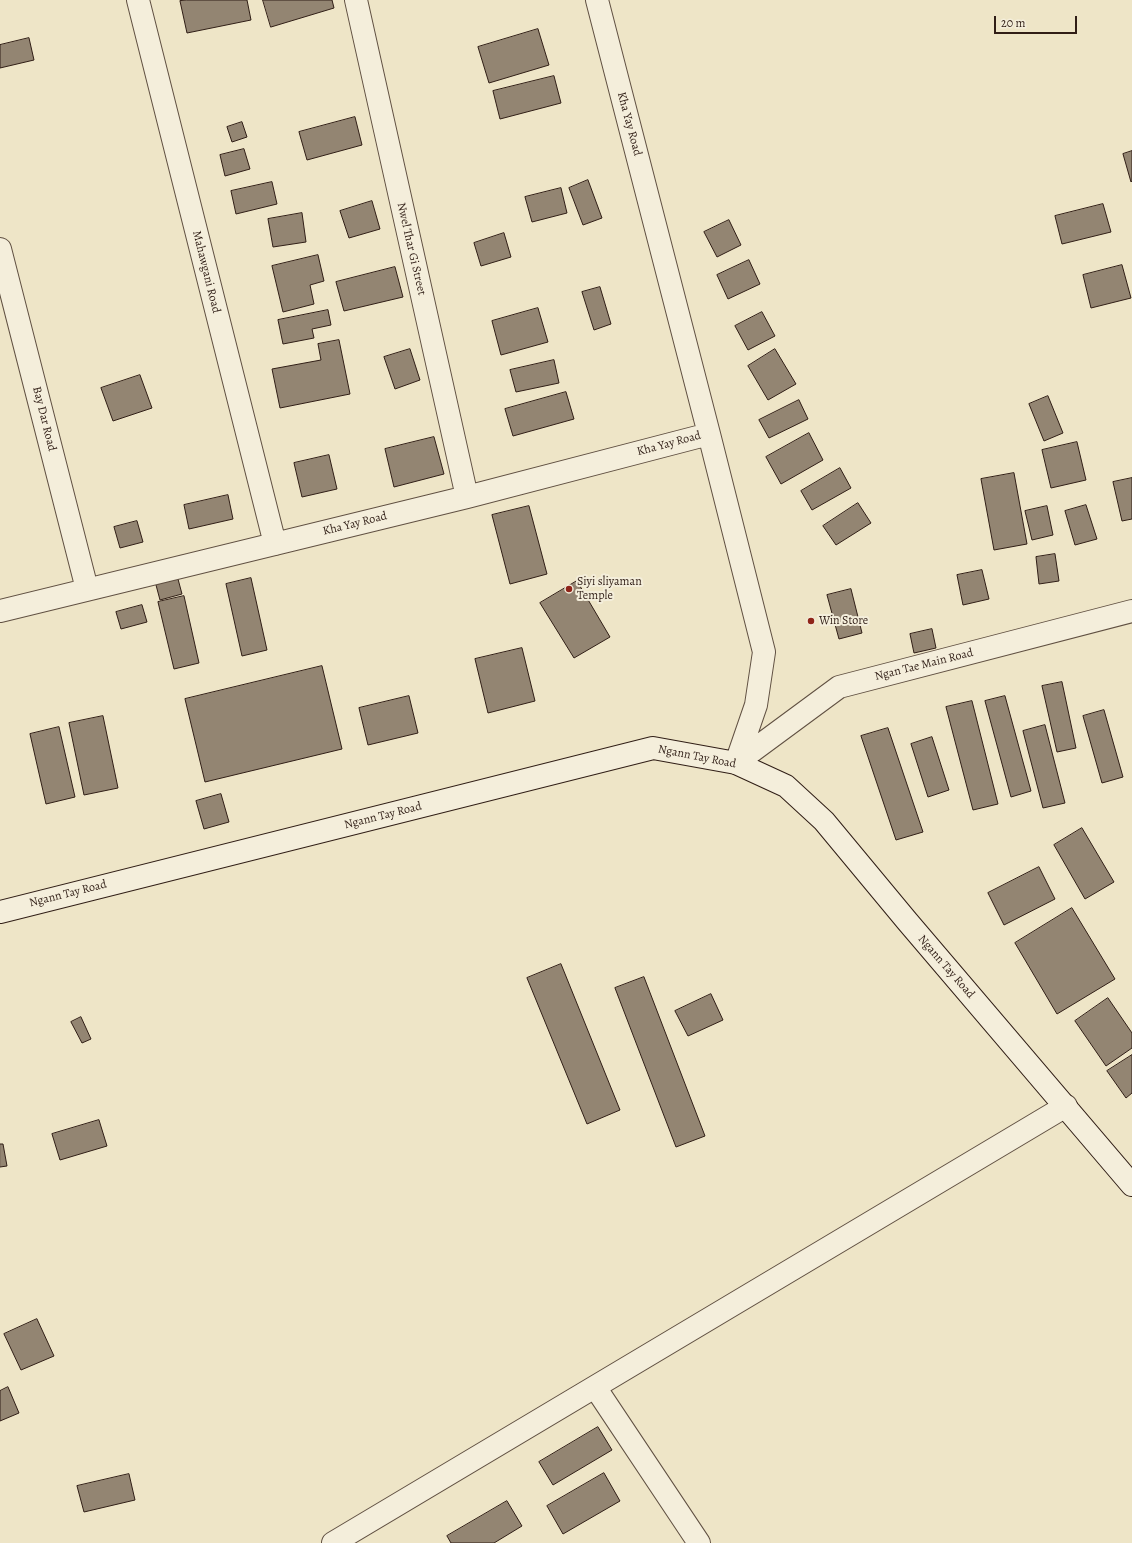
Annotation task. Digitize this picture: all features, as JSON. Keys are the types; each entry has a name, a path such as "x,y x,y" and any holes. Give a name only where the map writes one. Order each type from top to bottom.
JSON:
{"street":[{"name":"Mahawgani Road","path":"138,0 275,544"},
{"name":"Nwel Thar Gi Street","path":"356,0 467,497"},
{"name":"Kha Yay Road","path":"597,0 764,652 756,705 736,763"},
{"name":"Bay Dar Road","path":"0,249 87,589"},
{"name":"Kha Yay Road","path":"0,611 467,497 709,434"},
{"name":"Ngan Tae Main Road","path":"736,763 839,687 1132,611"},
{"name":"Ngann Tay Road","path":"0,912 653,748 736,763 786,786 824,821 907,921 1132,1185"},
{"path":"333,1543 1066,1106"},
{"path":"595,1386 700,1543"}],"building":[{"path":"247,0 251,20 187,33 180,1"},
{"path":"263,0 332,0 334,8 271,27"},
{"path":"538,29 549,65 489,83 478,47"},
{"path":"29,38 34,60 0,68 0,45"},
{"path":"554,76 561,103 500,119 493,91"},
{"path":"355,117 362,145 307,160 299,132"},
{"path":"242,122 247,137 232,142 227,127"},
{"path":"244,149 250,169 225,176 220,155"},
{"path":"1132,151 1132,181 1131,182 1123,154"},
{"path":"588,180 602,218 583,225 569,188"},
{"path":"272,182 277,204 236,214 231,191"},
{"path":"561,188 567,213 532,222 525,197"},
{"path":"372,201 380,229 349,238 340,211"},
{"path":"1103,204 1111,232 1062,244 1055,216"},
{"path":"302,213 306,242 273,247 268,219"},
{"path":"729,220 741,245 717,257 704,232"},
{"path":"504,233 511,257 481,266 474,243"},
{"path":"318,255 324,281 310,285 314,304 283,312 272,266"},
{"path":"749,260 760,284 728,299 717,275"},
{"path":"1122,265 1131,298 1091,308 1083,275"},
{"path":"395,267 403,297 344,311 336,282"},
{"path":"600,287 611,324 594,330 582,292"},
{"path":"538,308 548,342 501,355 492,321"},
{"path":"328,310 331,325 312,329 314,338 283,344 278,320"},
{"path":"762,312 775,336 748,350 735,326"},
{"path":"339,340 350,394 280,408 272,369 321,360 318,344"},
{"path":"410,349 420,380 395,389 384,357"},
{"path":"775,349 796,384 768,400 748,366"},
{"path":"554,360 559,383 516,392 510,370"},
{"path":"140,375 152,408 113,421 101,388"},
{"path":"566,392 574,419 513,436 505,409"},
{"path":"1048,396 1063,433 1044,441 1029,404"},
{"path":"799,400 808,419 769,438 759,420"},
{"path":"809,433 823,460 781,484 766,457"},
{"path":"434,437 444,474 394,487 385,449"},
{"path":"1077,442 1086,480 1051,488 1042,450"},
{"path":"329,455 337,489 302,497 294,463"},
{"path":"840,468 851,488 812,510 801,491"},
{"path":"1014,473 1027,544 994,550 981,479"},
{"path":"1132,478 1132,519 1122,521 1113,482"},
{"path":"228,495 233,519 189,529 184,505"},
{"path":"858,503 871,523 836,545 823,526"},
{"path":"1086,505 1097,539 1075,545 1065,511"},
{"path":"529,506 547,574 510,584 492,515"},
{"path":"1047,506 1053,535 1032,540 1025,511"},
{"path":"137,521 143,542 120,548 114,527"},
{"path":"1055,554 1059,581 1039,584 1036,557"},
{"path":"982,570 989,599 963,605 957,575"},
{"path":"251,578 267,650 242,656 226,584"},
{"path":"178,579 182,594 160,600 156,585"},
{"path":"577,581 610,637 574,658 540,603"},
{"path":"851,589 862,633 839,639 827,595"},
{"path":"184,596 199,663 174,669 158,602"},
{"path":"142,605 147,622 121,629 116,612"},
{"path":"932,629 936,648 914,653 910,634"},
{"path":"522,648 535,701 488,713 475,659"},
{"path":"322,666 342,749 205,782 185,699"},
{"path":"1062,682 1076,748 1057,752 1042,686"},
{"path":"409,696 418,733 368,745 359,708"},
{"path":"1005,696 1031,791 1011,797 985,701"},
{"path":"972,701 998,804 973,810 946,707"},
{"path":"1104,710 1123,777 1102,783 1083,716"},
{"path":"103,716 118,788 84,795 69,723"},
{"path":"1045,725 1065,803 1043,808 1023,731"},
{"path":"59,727 75,797 46,804 30,734"},
{"path":"888,728 923,832 896,840 861,736"},
{"path":"932,737 949,790 928,797 911,744"},
{"path":"221,794 229,822 204,829 196,801"},
{"path":"1082,828 1114,882 1085,899 1054,845"},
{"path":"1039,867 1055,899 1004,925 988,893"},
{"path":"1072,908 1115,979 1057,1014 1015,943"},
{"path":"561,964 620,1110 587,1124 527,978"},
{"path":"644,977 705,1136 676,1147 615,988"},
{"path":"711,994 723,1020 688,1036 675,1011"},
{"path":"1108,998 1132,1033 1132,1048 1106,1066 1075,1021"},
{"path":"81,1017 91,1039 82,1043 71,1022"},
{"path":"1132,1055 1132,1093 1126,1098 1107,1071"},
{"path":"99,1120 107,1146 60,1160 52,1134"},
{"path":"0,1144 3,1144 7,1166 0,1167"},
{"path":"37,1319 54,1356 21,1370 4,1334"},
{"path":"8,1387 19,1413 0,1421 0,1391"},
{"path":"598,1427 612,1450 553,1485 539,1462"},
{"path":"604,1473 620,1501 563,1534 547,1506"},
{"path":"129,1474 135,1500 84,1512 77,1486"},
{"path":"507,1501 522,1526 494,1543 451,1543 447,1536"}],"place":[{"name":"Siyi sliyaman Temple","path":"569,589"},
{"name":"Win Store","path":"811,621"}]}
